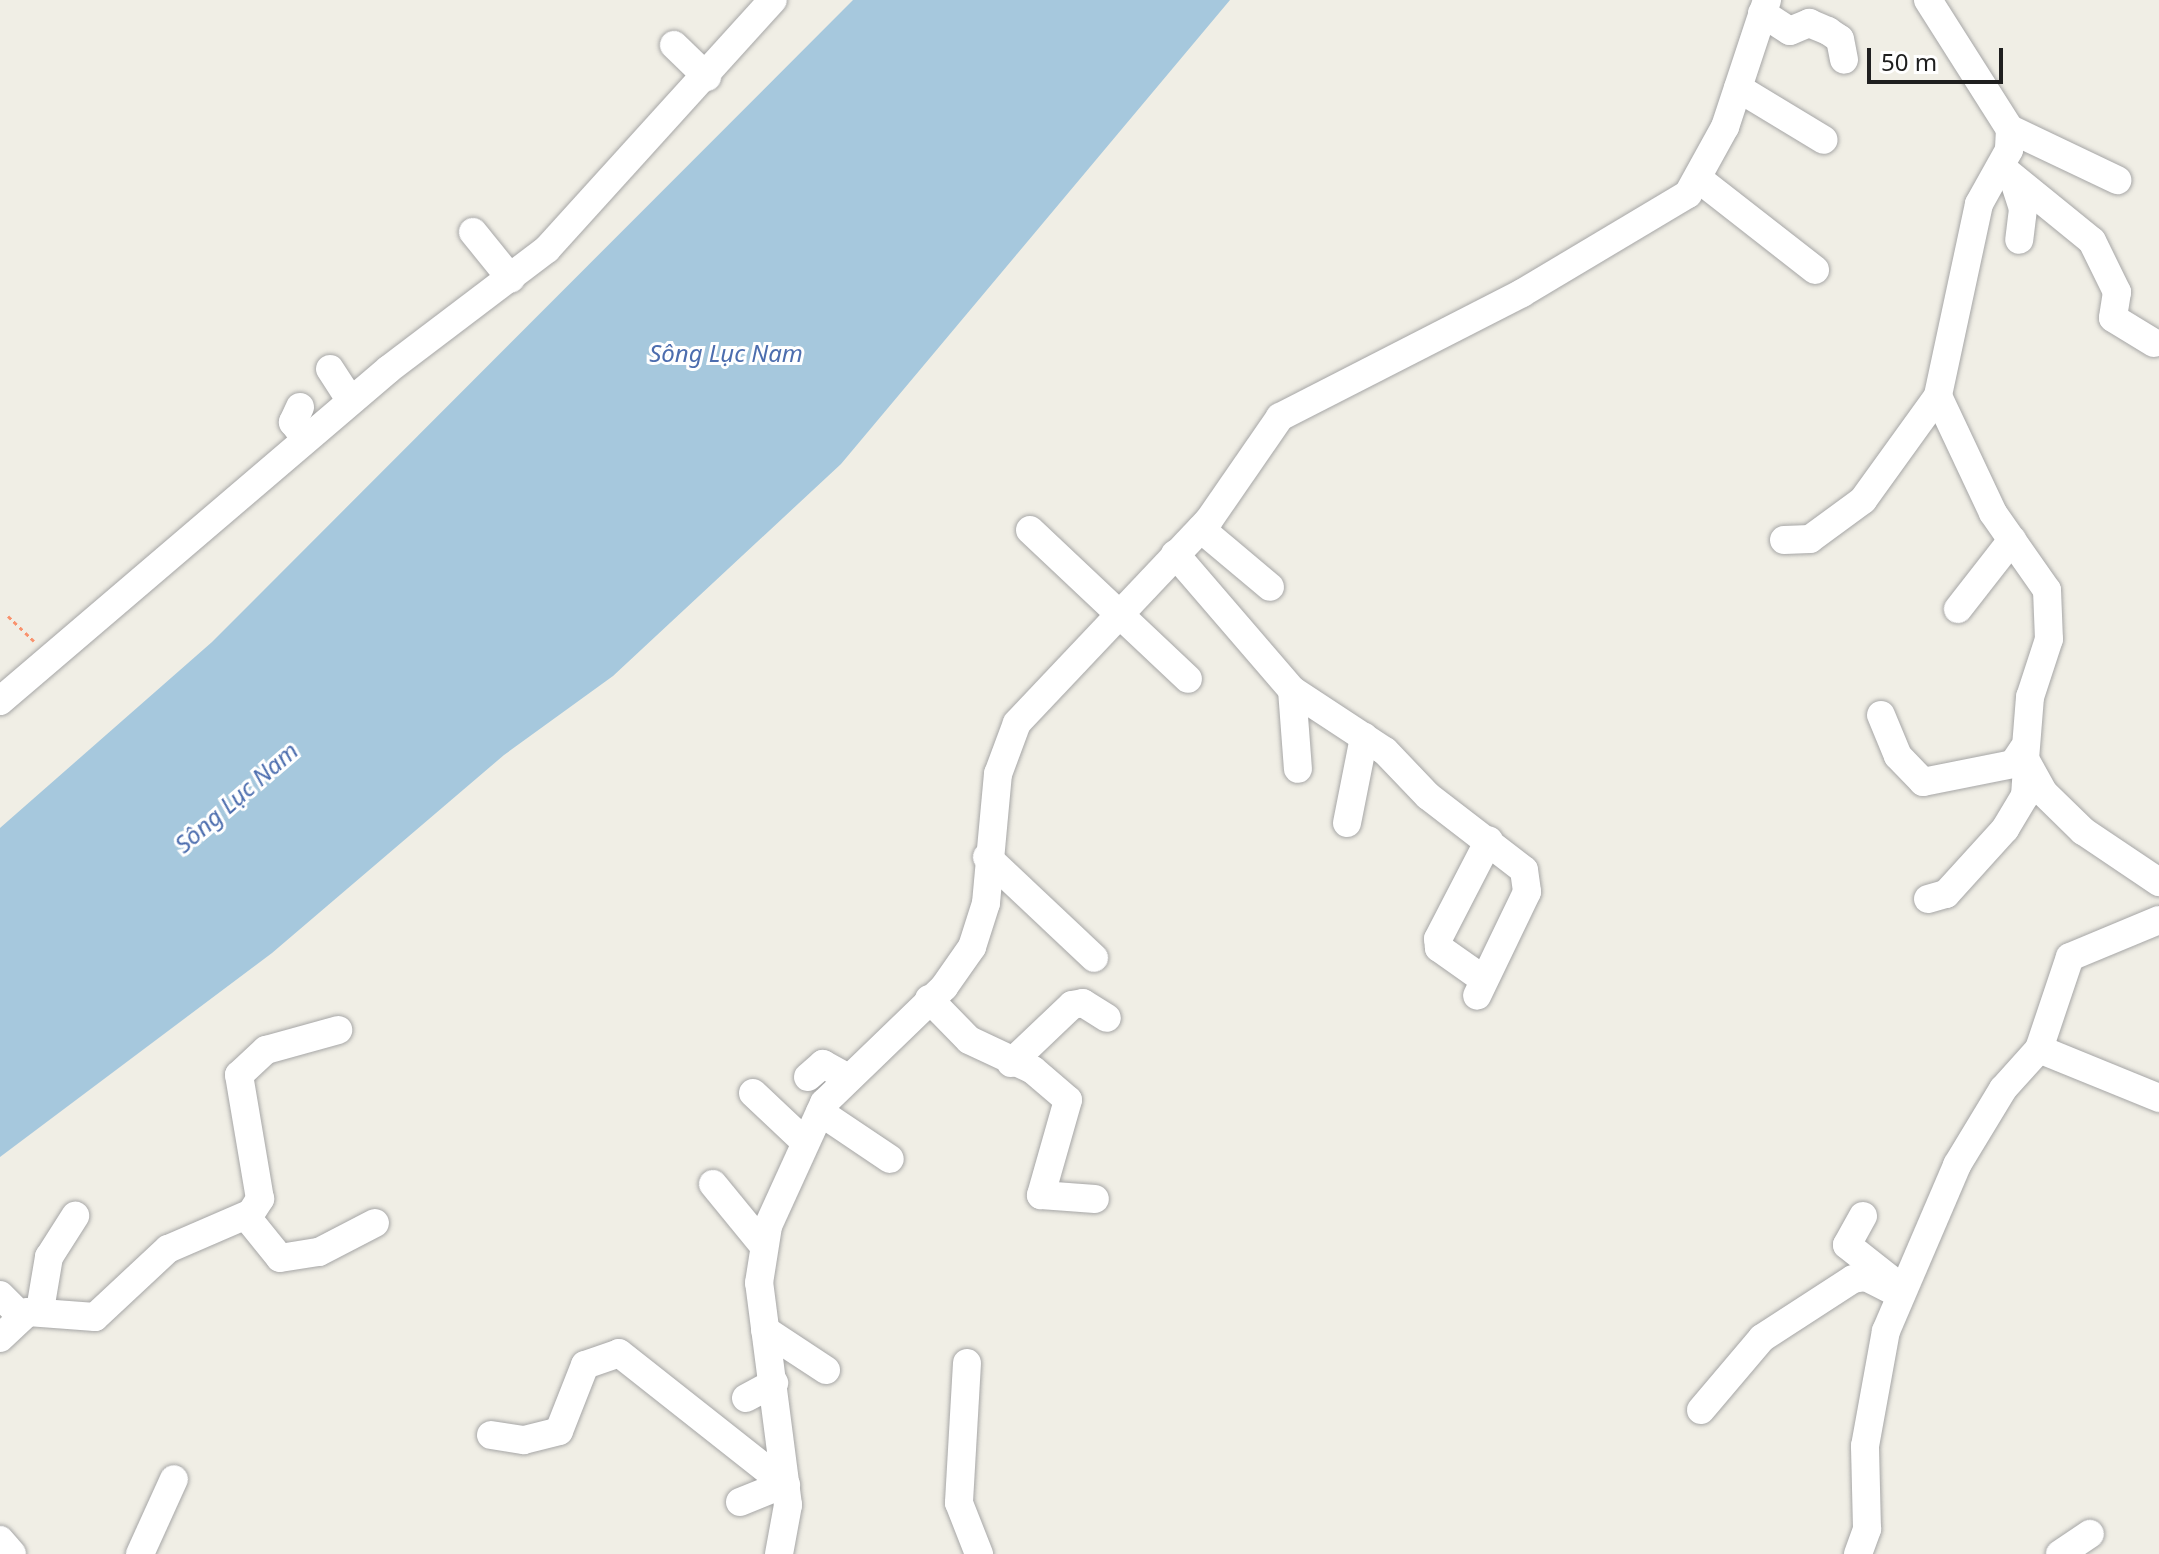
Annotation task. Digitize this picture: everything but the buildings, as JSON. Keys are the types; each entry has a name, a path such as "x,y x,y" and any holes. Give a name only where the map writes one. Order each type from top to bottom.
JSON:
{"street":[{"path":"2,696 51,658 351,401 511,279 587,211 773,0"},
{"path":"1928,0 2010,129 2117,180"},
{"path":"779,1554 784,1485 774,1383 765,1330 763,1245 804,1141 820,1112 848,1078 929,999 972,947 986,903 987,857 998,774 1017,723 1201,529 1280,417 1522,293 1665,212 1700,180 1738,88 1764,7 1790,31 1809,23 1828,31 1844,46 1844,60"},
{"path":"674,45 707,77"},
{"path":"1738,88 1824,140"},
{"path":"2010,129 2008,174 2023,209 2019,240"},
{"path":"2008,174 2101,251 2117,292 2113,318 2154,343"},
{"path":"1784,540 1810,539 1863,500 1938,396 1979,204 2008,174"},
{"path":"1700,180 1815,270"},
{"path":"473,232 511,279"},
{"path":"330,369 351,401"},
{"path":"1928,899 1946,894 2011,821 2025,796 2025,756 2051,614 2040,576 2012,540 1938,396"},
{"path":"300,407 293,422 306,439"},
{"path":"1201,529 1270,587"},
{"path":"1030,530 1188,679"},
{"path":"1958,609 2012,540"},
{"path":"1175,554 1292,690 1364,737 1489,840 1528,882 1480,988 1439,948 1438,939 1489,840"},
{"path":"1292,690 1298,769"},
{"path":"1881,715 1898,756 1923,782 2013,764 2025,756"},
{"path":"1347,823 1364,737"},
{"path":"2025,756 2043,792 2083,831 2159,882"},
{"path":"987,857 1094,958"},
{"path":"1858,1554 1867,1529 1863,1486 1875,1376 1900,1290 1981,1121 2039,1049 2070,957 2159,920"},
{"path":"929,999 969,1040 1068,1100 1041,1195 1095,1199"},
{"path":"1011,1063 1072,1005 1083,1003 1107,1018"},
{"path":"0,1295 31,1313 95,1317 168,1249 246,1216 260,1199 239,1075 266,1050 338,1030"},
{"path":"2039,1049 2159,1098"},
{"path":"808,1077 823,1064 848,1078"},
{"path":"753,1093 804,1141"},
{"path":"820,1112 890,1159"},
{"path":"713,1184 763,1245"},
{"path":"0,1338 31,1313 49,1257 75,1216"},
{"path":"246,1216 280,1258 319,1252 375,1223"},
{"path":"1863,1216 1847,1245 1900,1290"},
{"path":"1701,1410 1762,1338 1853,1279 1866,1277 1900,1290"},
{"path":"765,1330 826,1370"},
{"path":"491,1435 524,1440 559,1431 585,1365 619,1353 784,1485"},
{"path":"967,1363 959,1503 979,1554"},
{"path":"746,1398 774,1383"},
{"path":"140,1554 174,1479"},
{"path":"740,1502 784,1485"},
{"path":"2060,1554 2090,1534"},
{"path":"0,1540 12,1554"}],"path":[{"path":"8,616 51,658"}],"water":[{"name":"Sông Lục Nam","path":"853,0 1230,0 841,464 613,676 504,755 272,953 0,1157 0,828 212,642"}]}
